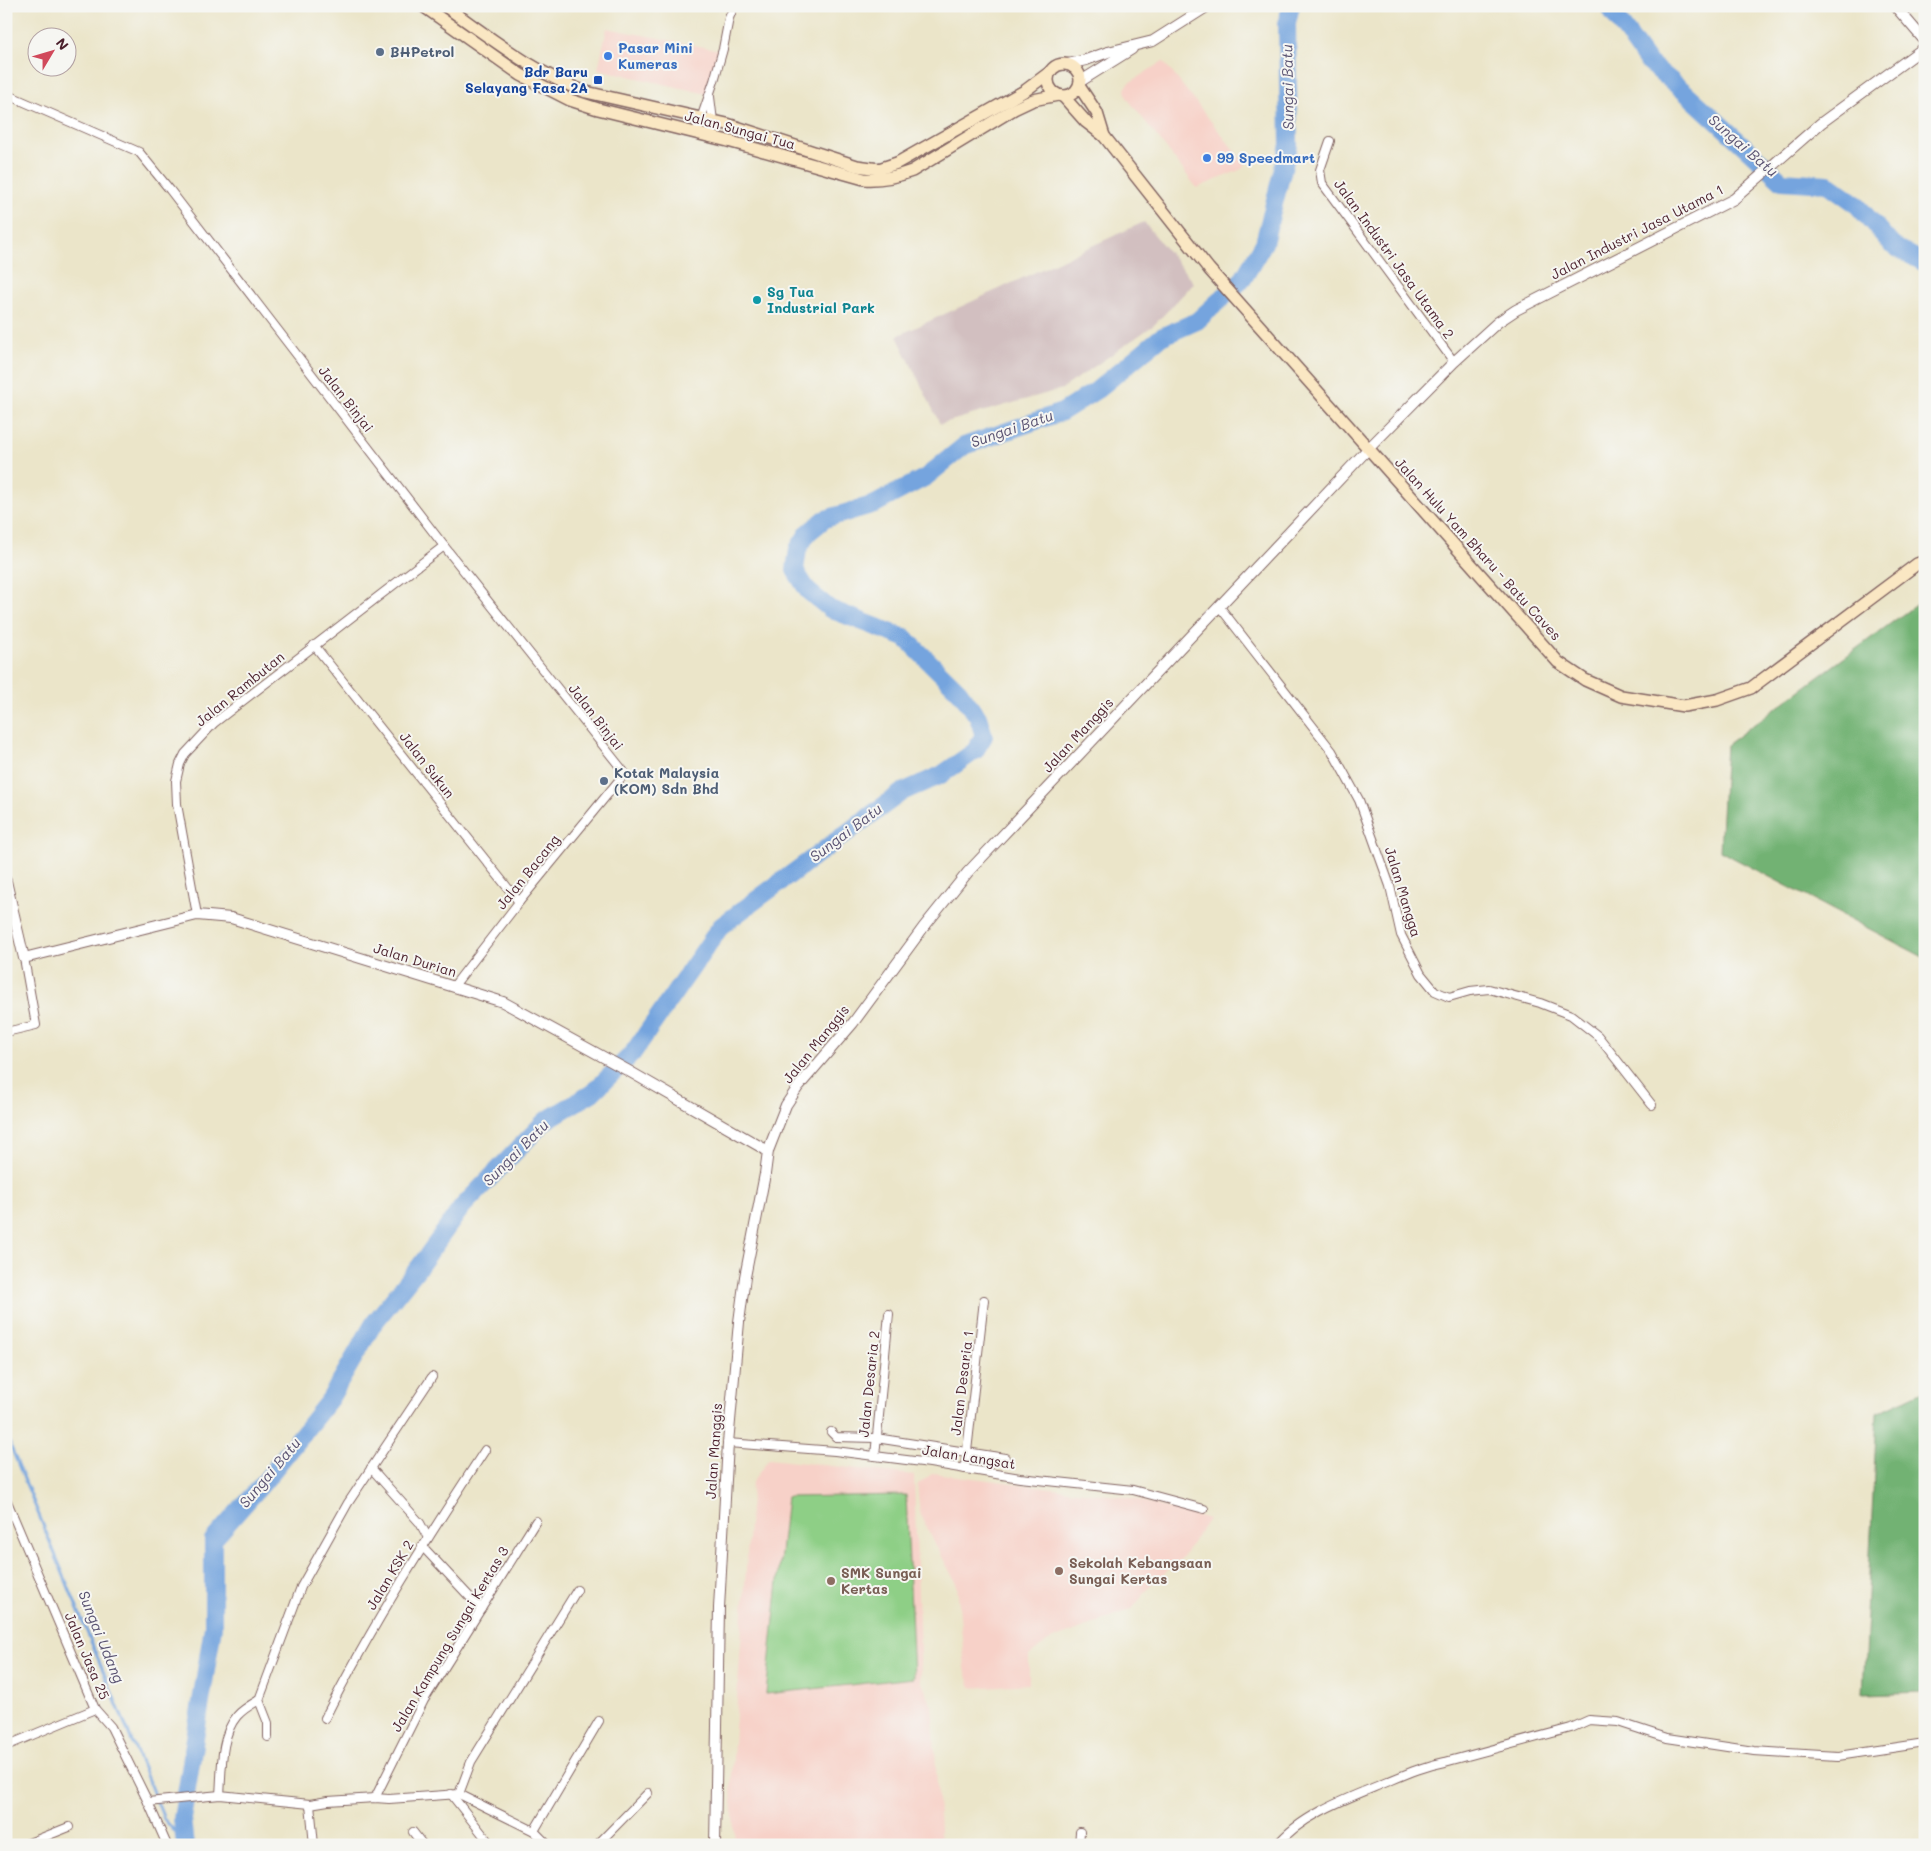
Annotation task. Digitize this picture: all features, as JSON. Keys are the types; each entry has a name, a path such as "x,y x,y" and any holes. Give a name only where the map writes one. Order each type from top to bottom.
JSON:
{"main road":[{"name":"Jalan Sungai Tua","path":"423,6 521,75 570,100 864,179 895,178 912,171 1014,109 1033,100 1060,95"},
{"name":"Jalan Sungai Tua","path":"445,6 536,68 564,84 586,92 713,121 837,161 878,169 897,163 1026,90 1050,72"},
{"path":"1068,64 1079,72 1080,84 1073,94 1060,95 1054,92 1048,83 1050,72 1058,65 1068,64"},
{"name":"Jalan Hulu Yam Bharu - Batu Caves","path":"1080,84 1097,113 1104,136"},
{"name":"Jalan Hulu Yam Bharu - Batu Caves","path":"1060,95 1086,122 1104,136 1209,269 1558,662 1585,680 1621,696 1684,706 1717,700 1751,688 1917,564 1925,560"}],"street":[{"path":"696,133 700,118 710,97 723,49 727,23 734,6"},
{"path":"1068,64 1153,41 1208,6"},
{"path":"1895,6 1925,41"},
{"path":"1080,84 1137,46"},
{"name":"Jalan Industri Jasa Utama 1","path":"1369,448 1454,362 1498,322 1516,310 1734,199 1822,123 1925,47"},
{"name":"Jalan Binjai","path":"6,94 139,152 444,546 625,773"},
{"path":"710,97 713,121 711,137"},
{"name":"Jalan Industri Jasa Utama 2","path":"1330,141 1320,170 1322,183 1454,362"},
{"name":"Jalan Manggis","path":"715,1845 719,1608 728,1443 739,1322 766,1174 768,1151 786,1105 798,1087 852,1023 923,928 968,872 1369,448"},
{"name":"Jalan Rambutan","path":"197,915 176,799 176,781 180,764 190,749 214,723 444,546"},
{"name":"Jalan Mangga","path":"1219,606 1280,682 1336,759 1359,800 1390,886 1401,935 1421,974 1435,991 1449,997 1470,991 1489,989 1540,1003 1570,1015 1598,1036 1652,1105"},
{"name":"Jalan Sukun","path":"314,645 519,902"},
{"name":"Jalan Bacang","path":"453,987 519,902 625,773"},
{"path":"6,881 24,958 36,1025 6,1032"},
{"name":"Jalan Durian","path":"24,958 197,915 231,918 503,1002 768,1151"},
{"name":"Jalan Desaria 1","path":"964,1469 984,1300"},
{"name":"Jalan Desaria 2","path":"875,1456 889,1314"},
{"path":"216,1796 228,1729 237,1715 259,1700 301,1587 348,1503 432,1377"},
{"path":"831,1432 836,1437 876,1438 1005,1458"},
{"name":"Jalan Langsat","path":"728,1443 835,1451 1020,1478 1133,1490 1204,1509"},
{"name":"Jalan KSK 2","path":"325,1718 354,1660 422,1546 485,1450"},
{"path":"371,1468 420,1523 428,1538"},
{"name":"Jalan Jasa 25","path":"6,1499 95,1709 111,1727 151,1801 167,1845"},
{"name":"Jalan Kampung Sungai Kertas 3","path":"376,1798 424,1700 536,1521"},
{"path":"422,1546 481,1609"},
{"path":"455,1794 471,1762 577,1590"},
{"path":"259,1700 268,1723 268,1737"},
{"path":"6,1746 95,1709"},
{"path":"1277,1845 1285,1835 1306,1820 1360,1792 1428,1765 1571,1728 1589,1720 1618,1722 1667,1738 1754,1750 1838,1756 1925,1744"},
{"path":"534,1831 599,1721"},
{"path":"598,1845 648,1793"},
{"path":"455,1794 491,1845"},
{"path":"151,1801 216,1796 271,1799 310,1804 328,1801 455,1794 534,1831 548,1845"},
{"path":"310,1804 314,1845"},
{"path":"24,1845 68,1827"},
{"path":"413,1832 423,1845"},
{"path":"1079,1845 1080,1832"}],"shaded area":[{"path":"607,28 719,50 707,94 598,69"},
{"path":"1163,61 1245,164 1242,169 1197,188 1127,98 1125,89 1129,83"},
{"path":"1144,222 1194,283 1154,325 1062,389 940,424 897,336"},
{"name":"SMK Sungai Kertas","path":"769,1459 914,1475 921,1680 932,1706 941,1845 735,1845 731,1787 752,1482"},
{"name":"Sekolah Kebangsaan Sungai Kertas","path":"933,1473 1131,1498 1208,1519 1182,1558 1153,1583 1132,1609 1048,1641 1029,1656 1029,1684 971,1688 965,1669 957,1585 920,1515 917,1485"}],"green space":[{"path":"1925,598 1925,958 1720,851 1726,745"},
{"path":"1925,1390 1925,1692 1863,1694 1877,1413"},
{"path":"906,1495 914,1678 766,1694 787,1497"}],"waterway":[{"name":"Sungai Batu","path":"185,1845 182,1819 213,1627 213,1540 265,1481 330,1399 374,1323 419,1267 462,1207 545,1121 592,1093 632,1054 721,926 902,792 941,775 975,751 984,736 978,717 959,691 905,638 830,609 808,591 795,570 798,549 808,533 825,519 875,504 926,477 964,446 1062,412 1097,390 1161,337 1197,321 1243,279 1264,243 1289,145 1287,23 1291,6"},
{"name":"Sungai Batu","path":"1612,6 1612,12 1648,62 1685,92 1782,181 1828,184 1856,204 1893,246 1925,263"},
{"name":"Sungai Udang","path":"6,1435 164,1819 184,1842"}],"place":[{"name":"BHPetrol","path":"380,52"},
{"name":"Pasar Mini Kumeras","path":"608,56"},
{"name":"Bdr Baru Selayang Fasa 2A","path":"598,80"},
{"name":"99 Speedmart","path":"1207,158"},
{"name":"Sg Tua Industrial Park","path":"757,300"},
{"name":"Kotak Malaysia (KOM) Sdn Bhd","path":"604,781"},
{"name":"Sekolah Kebangsaan Sungai Kertas","path":"1059,1571"},
{"name":"SMK Sungai Kertas","path":"831,1581"}]}
